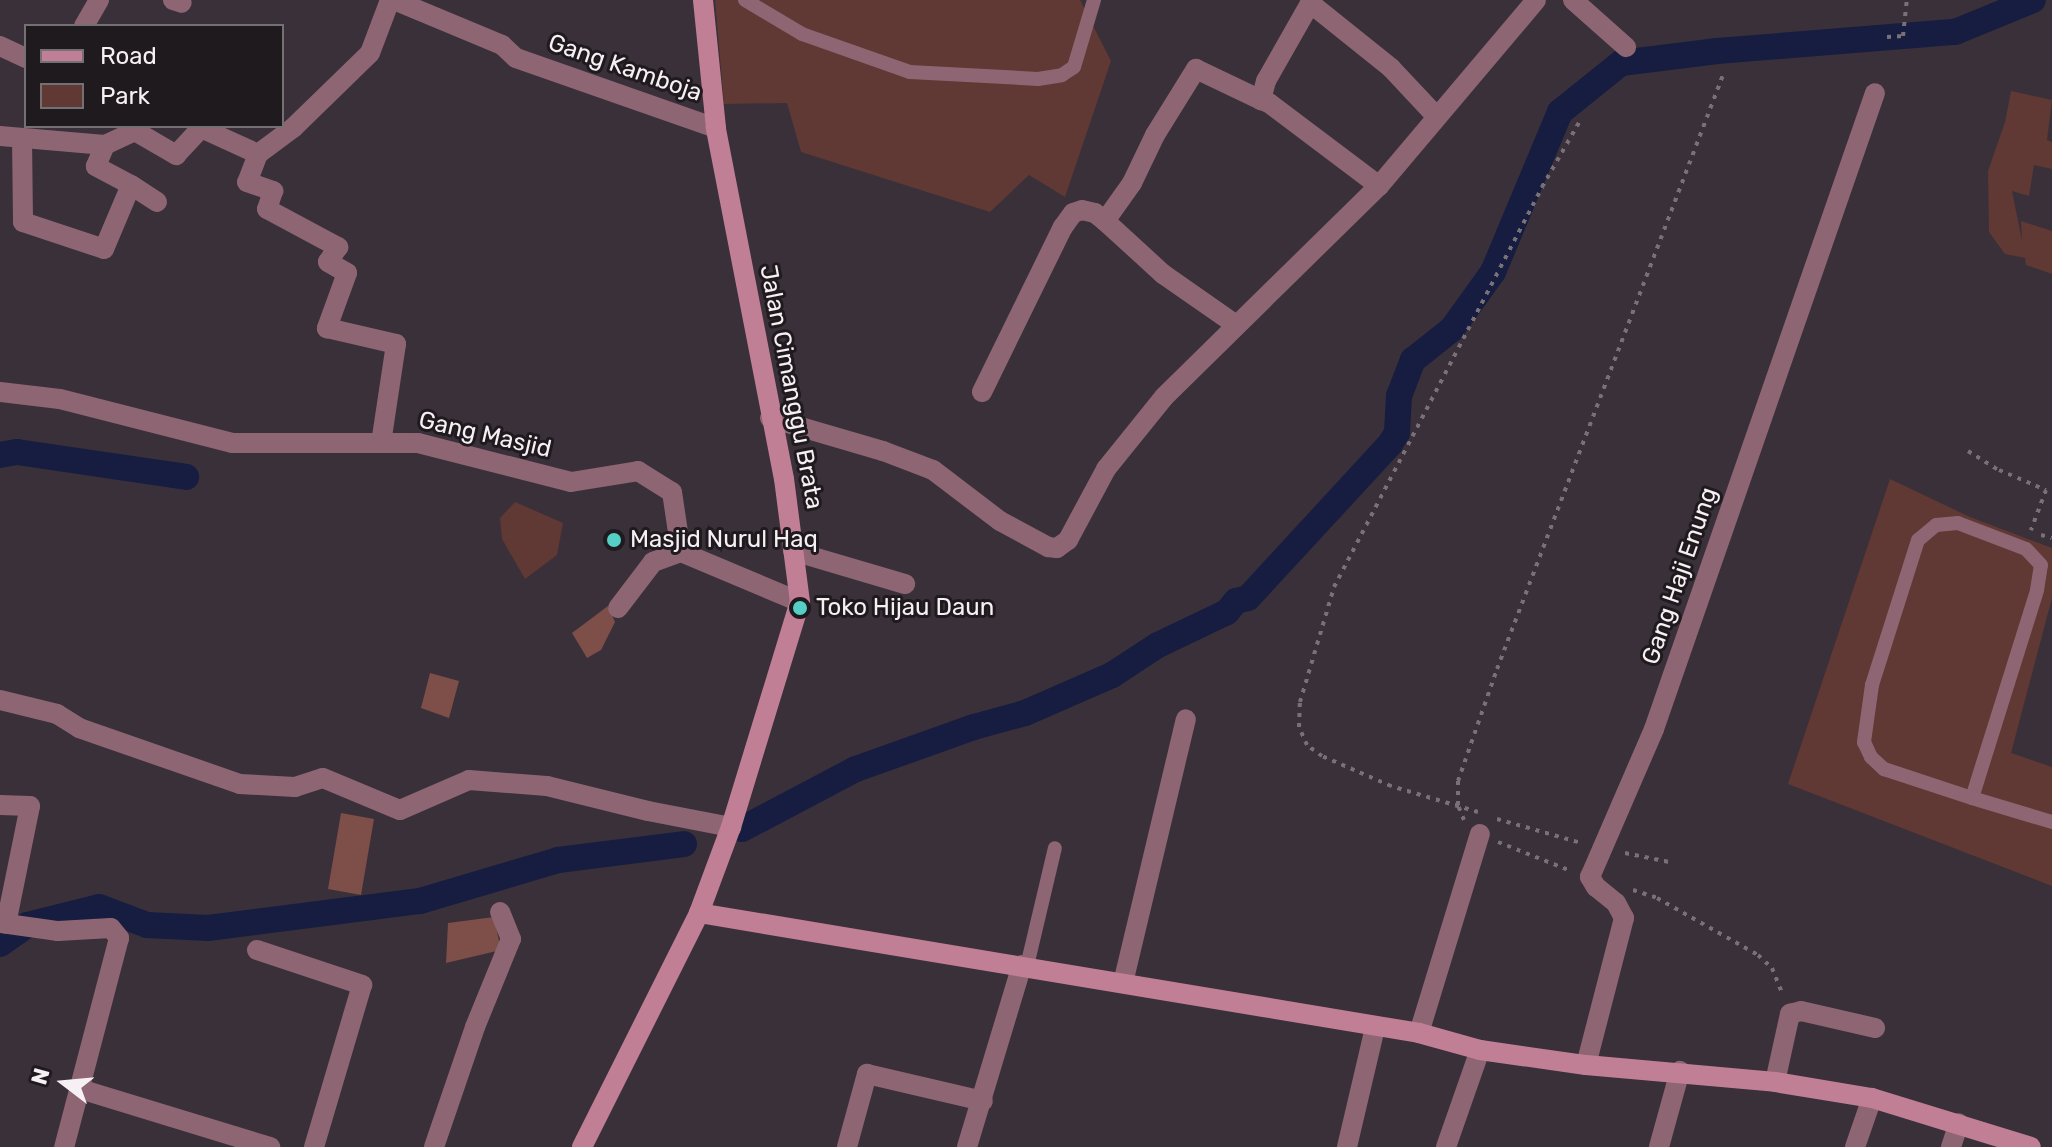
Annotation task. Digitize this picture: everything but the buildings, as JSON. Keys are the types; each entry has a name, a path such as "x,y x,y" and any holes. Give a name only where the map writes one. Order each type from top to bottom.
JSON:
{"main road":[{"name":"Jalan Cimanggu Brata","path":"582,1147 699,913 731,827 800,602 784,479 716,128 703,0"},
{"path":"699,913 1419,1033 1480,1050 1586,1065 1680,1071 1775,1082 1872,1098 2031,1147"}],"street":[{"path":"85,24 99,0"},
{"path":"381,443 396,344 327,328 347,273 328,262 338,247 267,209 273,191 247,182 258,154 293,128 370,53 392,0"},
{"name":"Gang Kamboja","path":"392,0 502,45 516,58 716,128"},
{"path":"770,418 883,451 933,470 1000,521 1048,547 1057,548 1068,540 1106,469 1164,397 1379,186 1536,0"},
{"path":"1573,0 1626,47"},
{"path":"1261,100 1266,81 1311,2 1391,68 1437,117"},
{"path":"0,46 24,57"},
{"path":"1105,221 1132,183 1155,135 1196,69 1269,103 1379,186"},
{"name":"Gang Haji Enung","path":"1590,877 1654,729 1875,93"},
{"path":"0,136 105,145 135,131 176,155 201,128 258,154"},
{"path":"22,138 23,222 104,249 131,185"},
{"path":"105,145 96,166 157,202"},
{"path":"982,392 1073,213 1087,210 1105,221 1163,274 1236,325"},
{"name":"Gang Masjid","path":"0,392 60,399 232,443 418,443 571,482 638,471 672,492 681,552"},
{"path":"793,551 905,584"},
{"path":"618,608 653,562 681,552 800,602"},
{"path":"0,700 57,714 79,728 240,784 295,787 323,778 400,810 469,780 547,786 648,811 731,827"},
{"path":"1123,983 1186,719"},
{"path":"0,805 30,806 9,924 58,931 111,928 119,938 64,1147"},
{"path":"1419,1033 1480,834"},
{"path":"1586,1065 1624,918 1616,903 1596,887 1590,877"},
{"path":"434,1147 475,1027 511,939 500,912"},
{"path":"257,950 362,985 314,1147"},
{"path":"967,1147 1025,966"},
{"path":"1775,1082 1790,1014 1801,1011 1875,1028"},
{"path":"1347,1147 1375,1028"},
{"path":"1446,1147 1480,1050"},
{"path":"1659,1147 1680,1071"},
{"path":"847,1147 867,1074 983,1101"},
{"path":"80,1089 270,1147"},
{"path":"1855,1147 1872,1098"},
{"path":"1951,1147 1959,1123"}],"lane":[{"path":"745,0 802,34 893,67 926,74 1015,79 1048,79 1070,71 1094,0"},
{"path":"1972,798 2037,590 2041,565 2026,549 1958,523 1936,525 1918,540 1872,685 1864,742 1871,757 1884,769 1972,798 2052,822"},
{"path":"1025,966 1055,848"}],"path":[{"path":"1887,37 1903,36 1907,0"},
{"path":"1590,877 1550,864 1480,834 1465,823 1458,805 1458,781 1497,669 1723,75"},
{"path":"1580,121 1542,187 1334,587 1300,702 1299,727 1307,745 1322,756 1391,786 1601,849 1669,862"},
{"path":"1968,451 1999,470 2046,490 2031,532 2052,538"},
{"path":"1630,889 1657,898 1758,955 1772,968 1790,1014"}],"green space":[{"path":"715,0 1080,0 1111,61 1065,197 1029,175 990,212 801,152 787,103 724,104"},
{"path":"2011,91 2052,100 2047,140 2052,142 2052,169 2034,165 2029,196 2012,191 2022,241 2021,221 2052,231 2052,274 2026,265 2025,258 2005,254 1989,232 1988,171 2005,122"},
{"path":"1890,479 1970,517 2052,548 2052,598 2011,753 2052,767 2052,886 1788,784"},
{"path":"515,502 563,523 557,555 525,579 502,539 500,518"}],"shaded area":[{"path":"608,606 615,622 601,650 587,658 572,633"},
{"path":"430,673 459,681 449,718 421,708"},
{"path":"341,813 374,819 361,895 328,889"},
{"path":"494,917 501,950 446,963 448,923"}],"waterway":[{"path":"742,829 856,769 974,727 1025,713 1112,675 1158,645 1227,612 1236,601 1248,598 1390,444 1397,433 1399,396 1413,360 1452,329 1493,272 1560,112 1621,63 1717,51 1955,32 2033,0"},
{"path":"0,455 17,452 186,477"},
{"path":"0,944 27,925 99,907 147,925 208,928 420,901 558,860 684,844"}],"place":[{"name":"Masjid Nurul Haq","path":"614,540"},
{"name":"Toko Hijau Daun","path":"800,608"}]}
